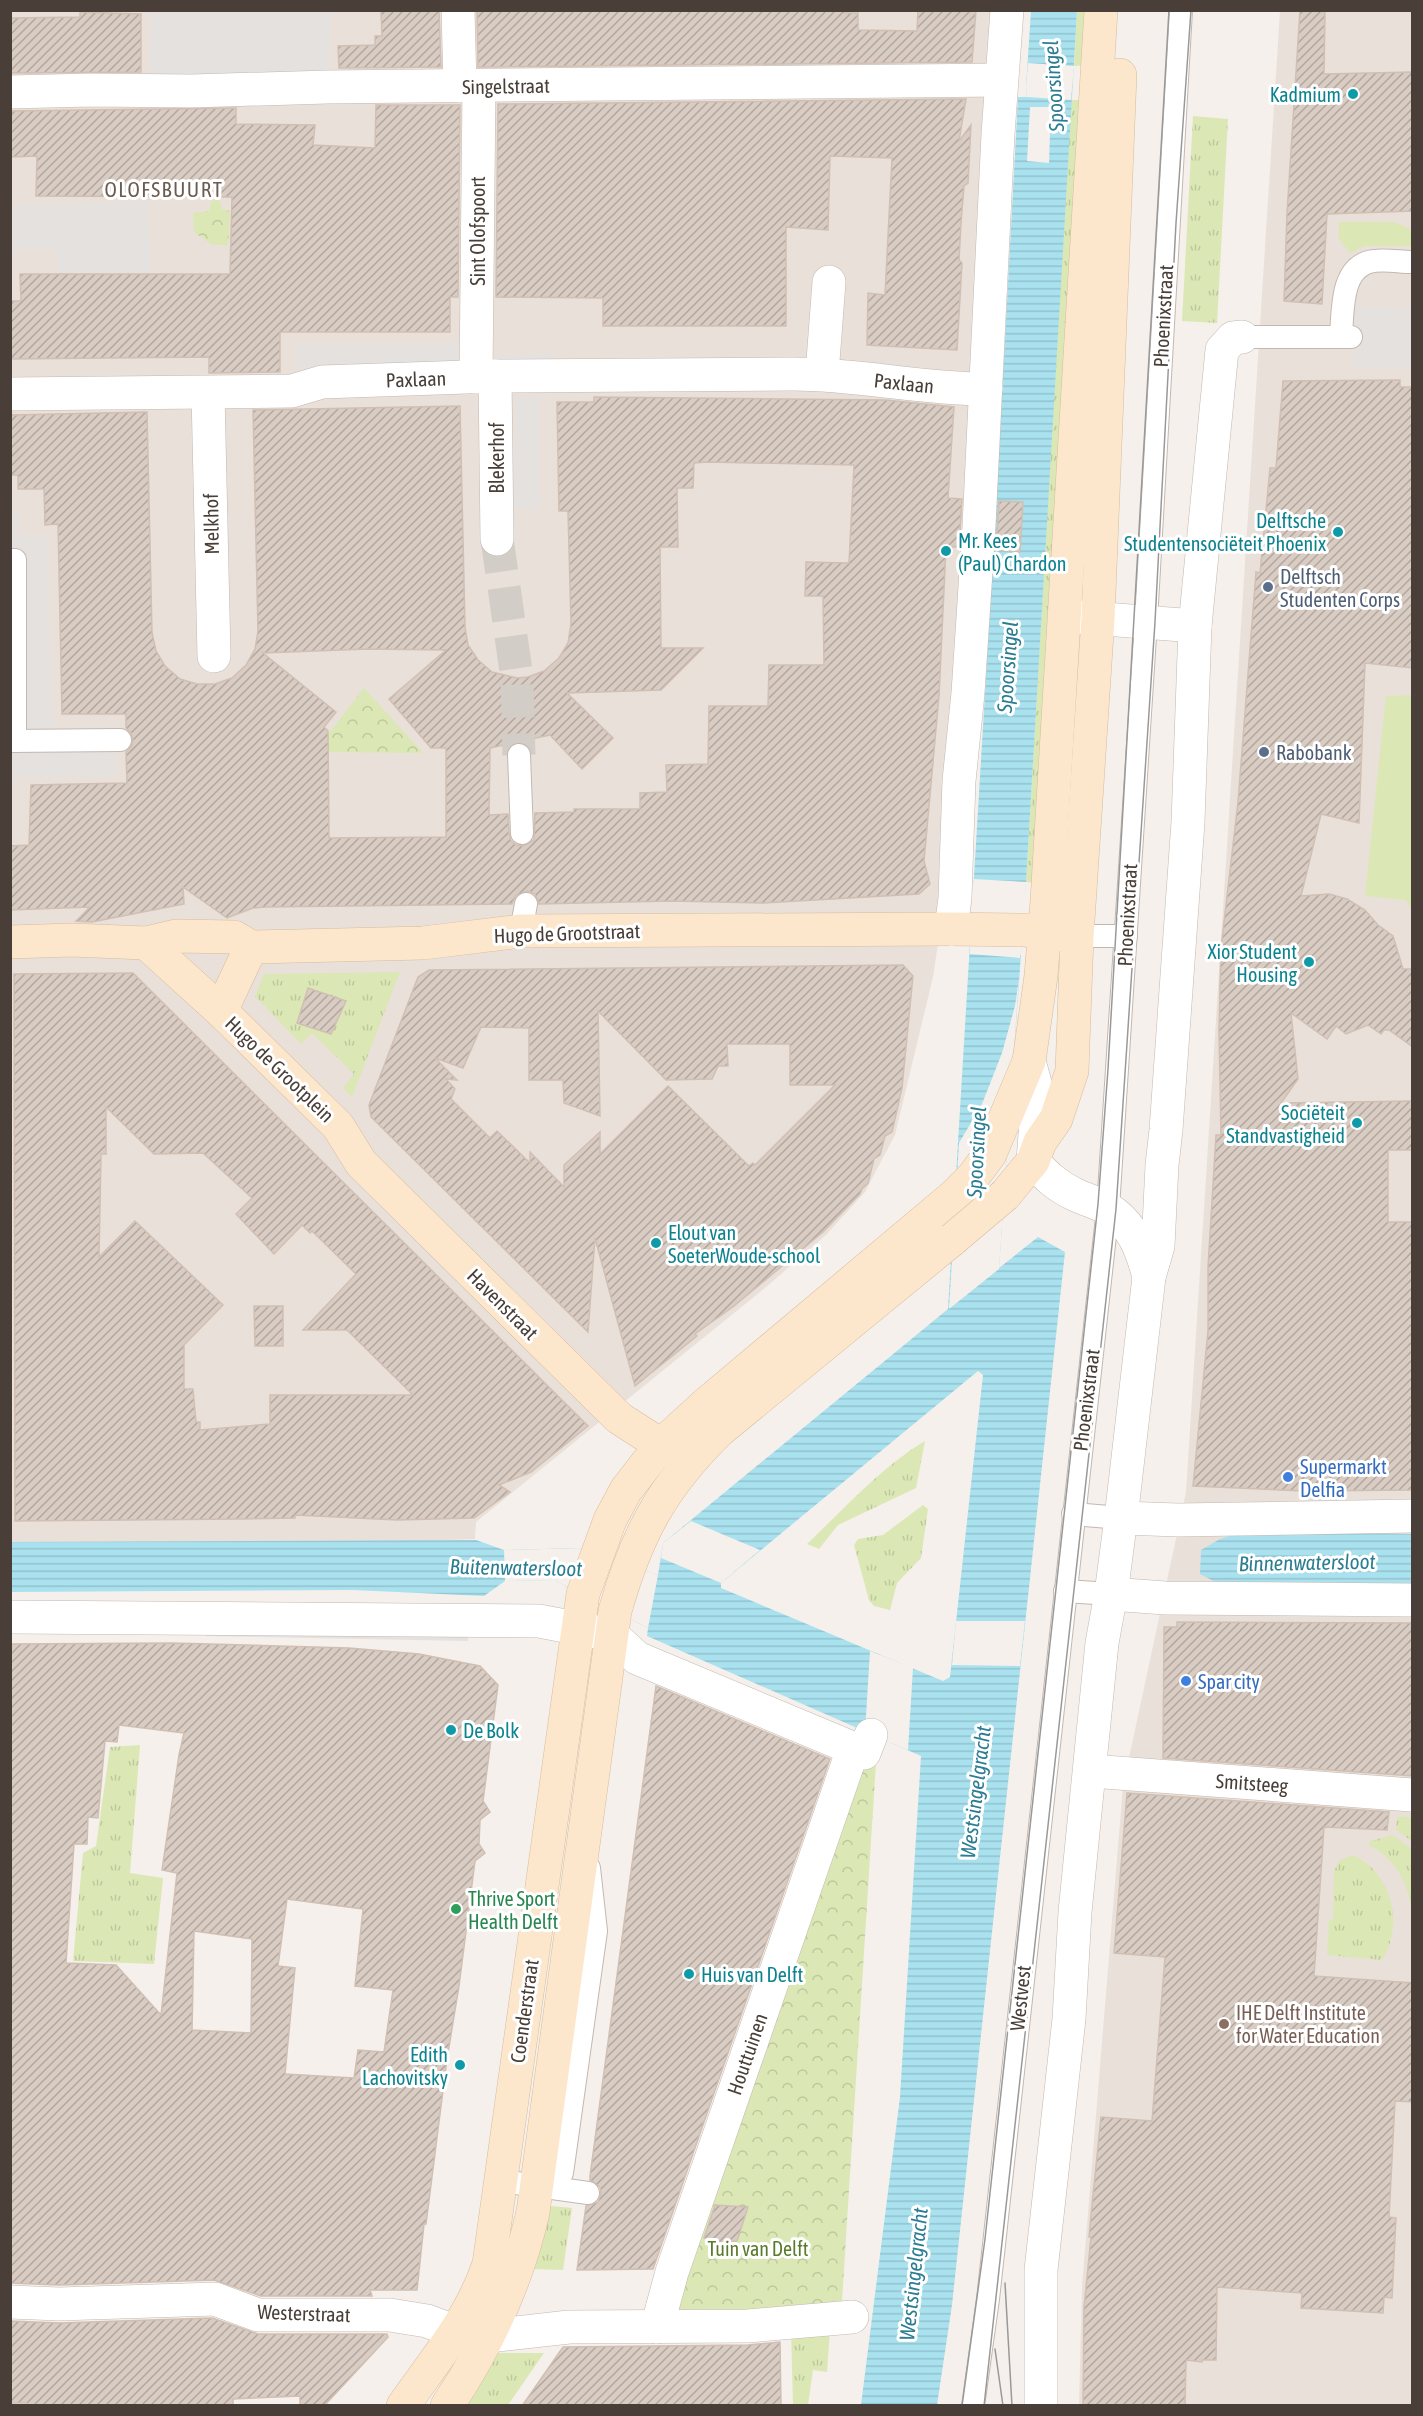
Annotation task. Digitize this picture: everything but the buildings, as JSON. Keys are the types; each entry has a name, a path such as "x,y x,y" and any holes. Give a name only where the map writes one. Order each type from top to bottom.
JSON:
{"street":[{"name":"Sint Olofspoort","path":"458,10 469,86 486,376"},
{"path":"960,929 954,898 959,781 979,538 1001,80 1007,10"},
{"path":"675,1454 706,1404 955,1195 972,1178 990,1154 1029,1060 1041,976 1035,931 1066,616 1101,10"},
{"path":"675,1454 720,1430 1005,1195 1033,1161 1041,1142 1056,1119 1072,1071 1077,936 1098,618 1124,10"},
{"name":"Singelstraat","path":"10,92 1001,80"},
{"path":"822,374 829,282"},
{"path":"1041,2406 1041,2270 1069,2019 1075,1912 1091,1771 1102,1643 1121,1518 1149,1277 1158,1246 1188,822 1195,626 1222,350 1233,338 1242,337"},
{"name":"Paxlaan","path":"10,394 292,391 322,382 486,376 822,374 986,390"},
{"name":"Blekerhof","path":"486,376 497,539"},
{"name":"Melkhof","path":"208,393 214,656"},
{"path":"1066,616 1195,626"},
{"name":"Hugo de Grootstraat","path":"10,942 72,940 146,943 176,936 234,937 251,947 423,943 524,918 1035,931 1077,936"},
{"name":"Hugo de Grootplein","path":"146,943 221,1011 338,1126"},
{"name":"Hugo de Grootplein","path":"221,1011 251,947"},
{"path":"1029,1060 1038,1094 1033,1161 1048,1179 1074,1195 1108,1209 1137,1239 1149,1277"},
{"name":"Havenstraat","path":"338,1126 369,1172 619,1418 675,1454"},
{"path":"1108,1209 1132,1206 1151,1187 1162,1165"},
{"name":"Coenderstraat","path":"403,2406 456,2332 475,2299 489,2264 583,1594 610,1520 626,1490 675,1454"},
{"name":"Coenderstraat","path":"447,2406 488,2336 514,2279 529,2229 550,2180 585,1822 614,1623 628,1566 653,1512 675,1454"},
{"path":"1121,1518 1159,1520 1413,1516"},
{"path":"1111,1594 1165,1598 1413,1600"},
{"path":"10,1617 539,1621 578,1627 614,1623"},
{"name":"Houttuinen","path":"614,1623 637,1658 862,1742 676,2260 657,2327"},
{"name":"Smitsteeg","path":"1091,1771 1413,1795"},
{"name":"Westerstraat","path":"10,2302 59,2304 215,2300 258,2315 390,2315 426,2321 456,2332 488,2336"},
{"path":"488,2336 569,2327 657,2327 747,2331 852,2317"}],"lane":[{"name":"Phoenixstraat","path":"1065,1591 1108,1209 1146,621 1181,10"},
{"path":"1242,337 1346,337 1346,290 1358,266 1374,261 1413,262"},
{"path":"10,560 15,560 13,741 120,740"},
{"path":"519,755 522,832"},
{"name":"Hugo de Grootstraat","path":"1077,936 1126,936"},
{"path":"1073,1514 1121,1518"},
{"path":"1065,1591 1111,1594"},
{"name":"Westvest","path":"973,2406 988,2299 1065,1591"},
{"path":"501,2181 550,2180 588,2193"}],"shaded area":[{"path":"10,11 992,11 941,924 933,977 895,1135 865,1192 826,1235 765,1288 476,1522 475,1539 171,1551 11,1551"},
{"path":"151,11 330,11 329,87 149,90"},
{"path":"1280,11 1412,11 1412,2405 1079,2406 1082,2286 1123,1786 1186,1492"},
{"path":"148,203 150,272 59,275 58,249 11,250 10,206"},
{"path":"1353,307 1412,309 1412,368 1352,368"},
{"path":"296,344 463,344 463,367 296,367"},
{"path":"552,354 553,367 481,368 481,356"},
{"path":"514,396 539,397 539,509 514,508"},
{"path":"10,508 18,508 19,536 47,536 52,728 113,727 116,776 11,778"},
{"path":"206,1628 468,1633 468,1641 206,1636"}],"green space":[{"path":"1077,11 1090,11 1087,65 1074,66"},
{"path":"1071,100 1084,100 1038,883 1026,882"},
{"path":"1193,116 1228,119 1217,323 1182,321"},
{"path":"212,199 220,200 222,209 230,211 228,245 212,245 194,232 193,213 209,211"},
{"path":"1339,222 1395,222 1412,230 1412,246 1364,246 1350,253 1339,239"},
{"path":"364,688 423,753 314,752"},
{"path":"1412,695 1412,910 1406,900 1365,896 1386,696"},
{"path":"400,972 352,1097 343,1088 354,1074 312,1033 301,1044 255,996 264,974"},
{"path":"925,1441 916,1488 838,1525 819,1549 807,1544 878,1476"},
{"path":"923,1505 928,1509 921,1558 897,1583 890,1610 874,1606 869,1600 854,1545 858,1539 883,1535"},
{"path":"140,1745 130,1873 163,1878 154,1964 73,1961 83,1853 96,1846 110,1747"},
{"name":"Tuin van Delft","path":"836,1759 876,1762 840,2333 643,2336"},
{"path":"1397,1817 1412,1817 1412,1841 1396,1830"},
{"path":"1393,1835 1412,1849 1412,1916 1401,1875 1384,1855 1368,1844 1371,1841"},
{"path":"1352,1855 1377,1873 1391,1901 1393,1931 1382,1960 1327,1955 1329,1920 1333,1920 1334,1871 1339,1861"},
{"path":"541,2205 572,2208 563,2270 531,2269"},
{"path":"830,2330 827,2372 813,2370 808,2405 793,2405 791,2331"},
{"path":"495,2353 544,2353 508,2405 459,2406"}],"water":[{"path":"1031,11 1077,11 1026,882 999,1268 1038,1237 1065,1252 952,2305 937,2405 861,2405 900,2097 921,1756 647,1636 648,1628 554,1580 505,1581 484,1596 353,1590 11,1592 10,1542 476,1540 504,1550 580,1548 658,1575 663,1543 948,1309 995,527 1018,97 1027,97","holes":["1030,107 1051,107 1049,163 1027,161","1023,502 1020,552 998,550","978,1371 983,1375 950,1677 943,1681 721,1588 721,1583"]},
{"name":"Binnenwatersloot","path":"1243,1532 1412,1534 1412,1585 1221,1585 1200,1574 1201,1550 1220,1539"}],"pier":[{"path":"1028,63 1074,66 1071,100 1027,97"},
{"path":"974,879 1026,882 1025,930 1020,958 970,954 970,902"},
{"path":"1019,978 999,1269 949,1309 959,1143 982,1104 1002,1053 1015,1006"},
{"path":"691,1521 760,1550 721,1583 661,1558 663,1543"},
{"path":"580,1548 658,1575 648,1628 554,1580 505,1581 504,1550"},
{"path":"956,1621 1025,1621 1020,1666 952,1665"},
{"path":"870,1651 913,1668 908,1750 865,1732"}],"tunnel":[{"path":"497,539 517,678 519,755"}],"tram line":[{"path":"962,2406 985,2239 1098,1204 1108,1069 1169,10"},
{"path":"984,2406 1116,1209 1155,622 1176,223 1191,10"},
{"path":"1005,2283 1012,2406"},
{"path":"995,2349 1003,2406"}],"place":[{"name":"Kadmium","path":"1353,94"},
{"name":"Delftsche Studentensociëteit Phoenix","path":"1338,532"},
{"name":"Mr. Kees (Paul) Chardon","path":"946,551"},
{"name":"Delftsch Studenten Corps","path":"1268,587"},
{"name":"Rabobank","path":"1264,752"},
{"name":"Xior Student Housing","path":"1309,962"},
{"name":"Sociëteit Standvastigheid","path":"1357,1123"},
{"name":"Elout van SoeterWoude-school","path":"656,1243"},
{"name":"Supermarkt Delfia","path":"1288,1477"},
{"name":"Spar city","path":"1186,1681"},
{"name":"De Bolk","path":"451,1730"},
{"name":"Thrive Sport Health Delft","path":"456,1909"},
{"name":"Huis van Delft","path":"689,1974"},
{"name":"IHE Delft Institute for Water Education","path":"1224,2024"},
{"name":"Edith Lachovitsky","path":"460,2065"}],"district":[{"name":"OLOFSBUURT","path":"164,189"}],"water label":[{"name":"Spoorsingel","path":"1053,86"},
{"name":"Spoorsingel","path":"1007,667"},
{"name":"Spoorsingel","path":"976,1152"},
{"name":"Buitenwatersloot","path":"516,1567"},
{"name":"Westsingelgracht","path":"975,1792"},
{"name":"Westsingelgracht","path":"913,2274"}]}
